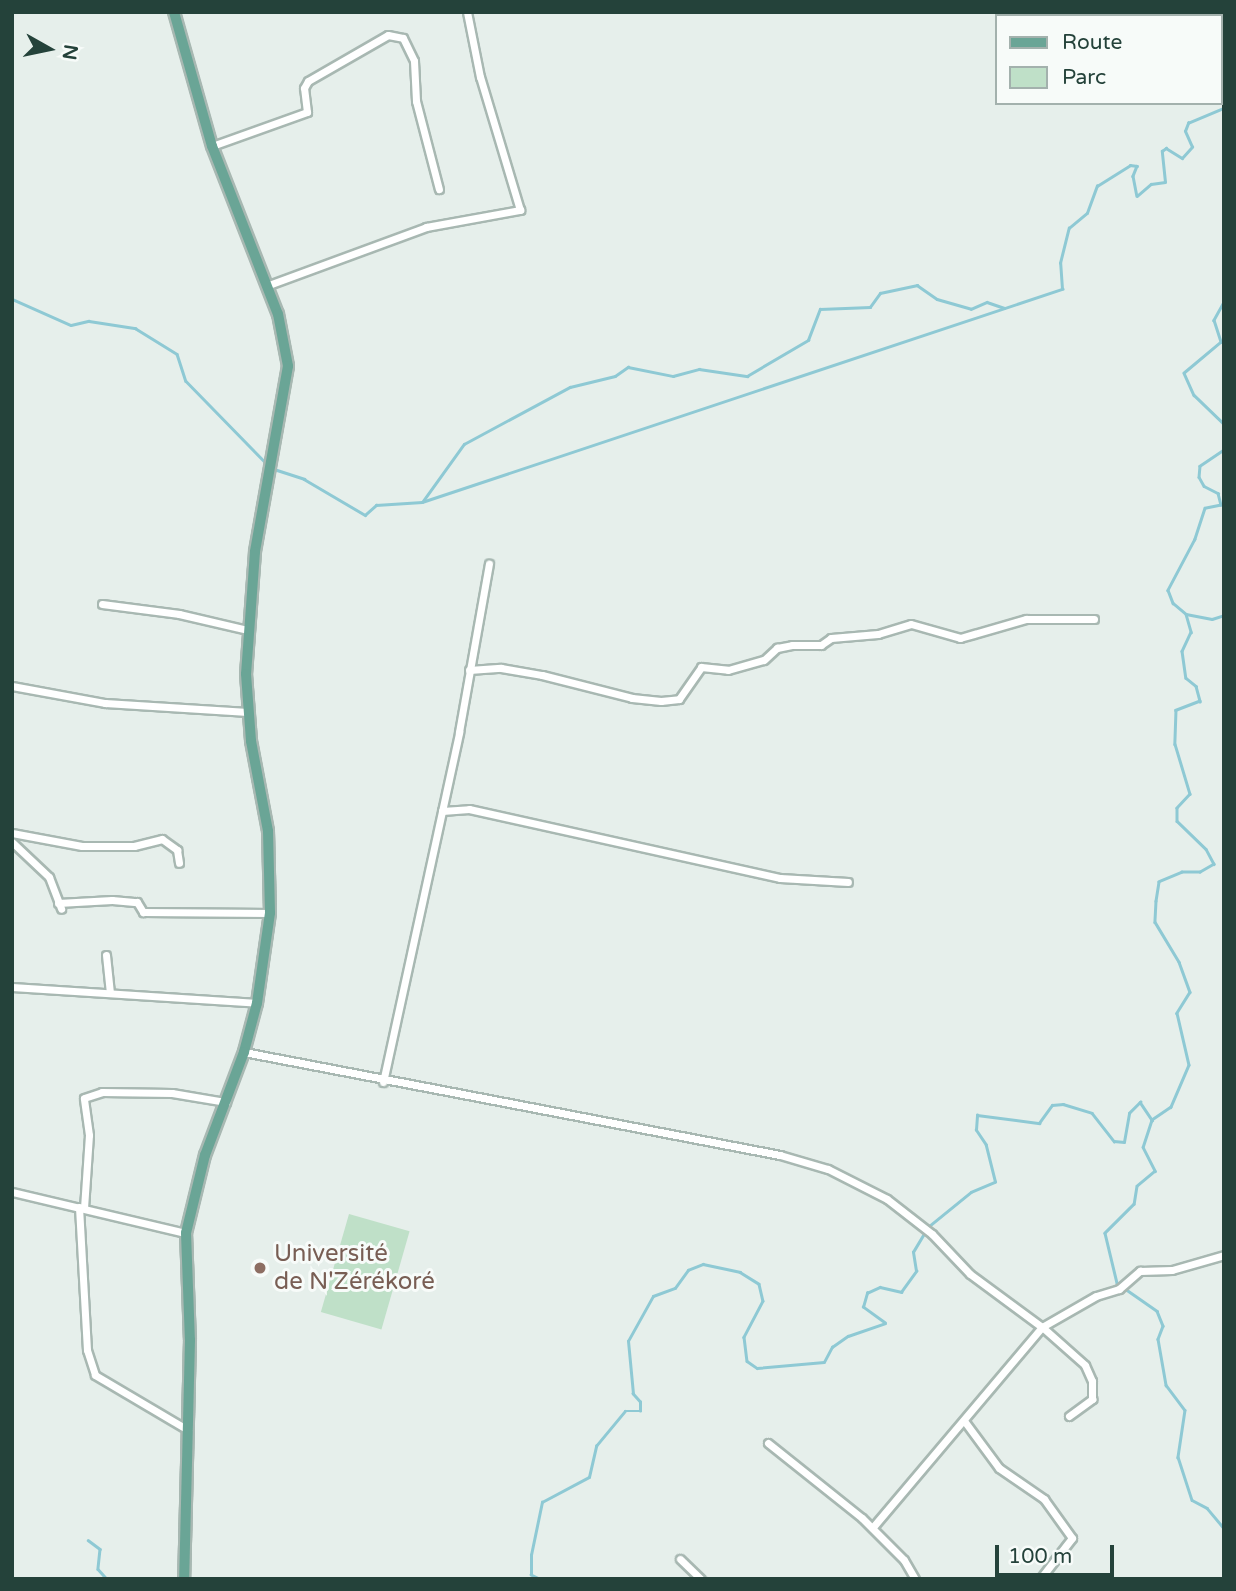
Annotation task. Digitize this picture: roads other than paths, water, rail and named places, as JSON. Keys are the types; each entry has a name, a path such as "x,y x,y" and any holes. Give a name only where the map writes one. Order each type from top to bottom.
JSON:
{"main road":[{"path":"174,12 212,146 278,314 288,366 270,466 248,630 248,712 268,831 270,913 257,1003 244,1052 199,1175 186,1233 188,1430 184,1579"}],"street":[{"path":"266,286 426,226 520,210 480,77 467,12"},
{"path":"212,146 307,112 303,88 308,81 388,35 403,38 414,61 416,101 439,189"},
{"path":"383,1082 442,811 489,564"},
{"path":"102,604 179,614 248,630"},
{"path":"469,670 529,672 632,698 661,701 679,699 701,667 728,670 764,660 778,648 792,645 821,645 831,638 878,634 911,624 960,638 1026,619 1094,619"},
{"path":"12,687 105,703 248,712"},
{"path":"442,811 469,809 780,878 848,882"},
{"path":"12,833 82,846 134,846 162,839 177,850 179,863"},
{"path":"12,842 49,877 59,906 113,900 137,902 143,912 270,913"},
{"path":"106,955 110,993"},
{"path":"12,987 257,1003"},
{"path":"244,1052 383,1082 780,1155 828,1169 887,1199 932,1234 970,1274 1042,1327 1085,1365 1092,1381 1091,1399 1069,1416"},
{"path":"188,1430 95,1375 87,1350 81,1207 89,1135 84,1098 102,1092 172,1093 226,1102"},
{"path":"12,1192 186,1233"},
{"path":"872,1528 965,1422 1042,1327 1096,1296 1123,1286 1140,1271 1172,1270 1224,1255"},
{"path":"965,1422 999,1468 1044,1499 1072,1538 1040,1579"},
{"path":"768,1443 872,1528 904,1560 915,1579"},
{"path":"680,1559 701,1579"}],"waterway":[{"path":"274,469 304,479 365,515 376,505 422,502 1062,289 1060,263 1069,228 1087,213 1097,186 1130,165 1137,166 1133,176 1137,196 1151,184 1165,182 1162,151 1166,148 1182,158 1192,147 1185,131 1188,123 1224,108"},
{"path":"423,501 464,444 570,387 615,376 628,367 673,376 699,369 747,376 808,340 820,309 870,307 880,293 917,285 937,299 971,309 987,302 1004,308"},
{"path":"12,299 71,325 89,321 135,328 177,354 186,381 268,465"},
{"path":"1224,302 1214,320 1221,342 1184,373 1194,395 1224,424"},
{"path":"1224,450 1200,466 1199,477 1204,486 1218,493 1221,505 1205,508 1195,539 1168,590 1173,603 1186,614 1191,632 1182,651 1186,678 1196,686 1200,701 1176,710 1175,744 1190,794 1177,808 1177,821 1206,849 1214,864 1200,872 1182,872 1159,882 1156,901 1155,922 1179,962 1190,992 1177,1013 1189,1065 1171,1107 1152,1120 1143,1147 1155,1171 1137,1186 1134,1204 1105,1233 1117,1283 1157,1311 1163,1326 1158,1339 1166,1385 1185,1410 1178,1457 1192,1500 1207,1508 1224,1528"},
{"path":"1186,614 1212,619 1224,615"},
{"path":"539,1579 531,1575 531,1555 542,1502 589,1477 596,1446 625,1411 640,1411 640,1402 633,1394 628,1341 653,1296 675,1288 688,1270 703,1264 740,1272 759,1284 763,1301 744,1337 747,1361 757,1368 824,1362 832,1347 848,1336 885,1323 863,1307 867,1293 880,1287 901,1292 916,1271 913,1252 928,1227 971,1192 995,1182 986,1145 976,1130 977,1115 1039,1123 1052,1105 1063,1104 1092,1113 1114,1141 1124,1142 1129,1113 1140,1102 1152,1120"},
{"path":"88,1540 100,1549 98,1569 107,1579"}],"place":[{"name":"Université de N'Zérékoré","path":"260,1268"}]}
